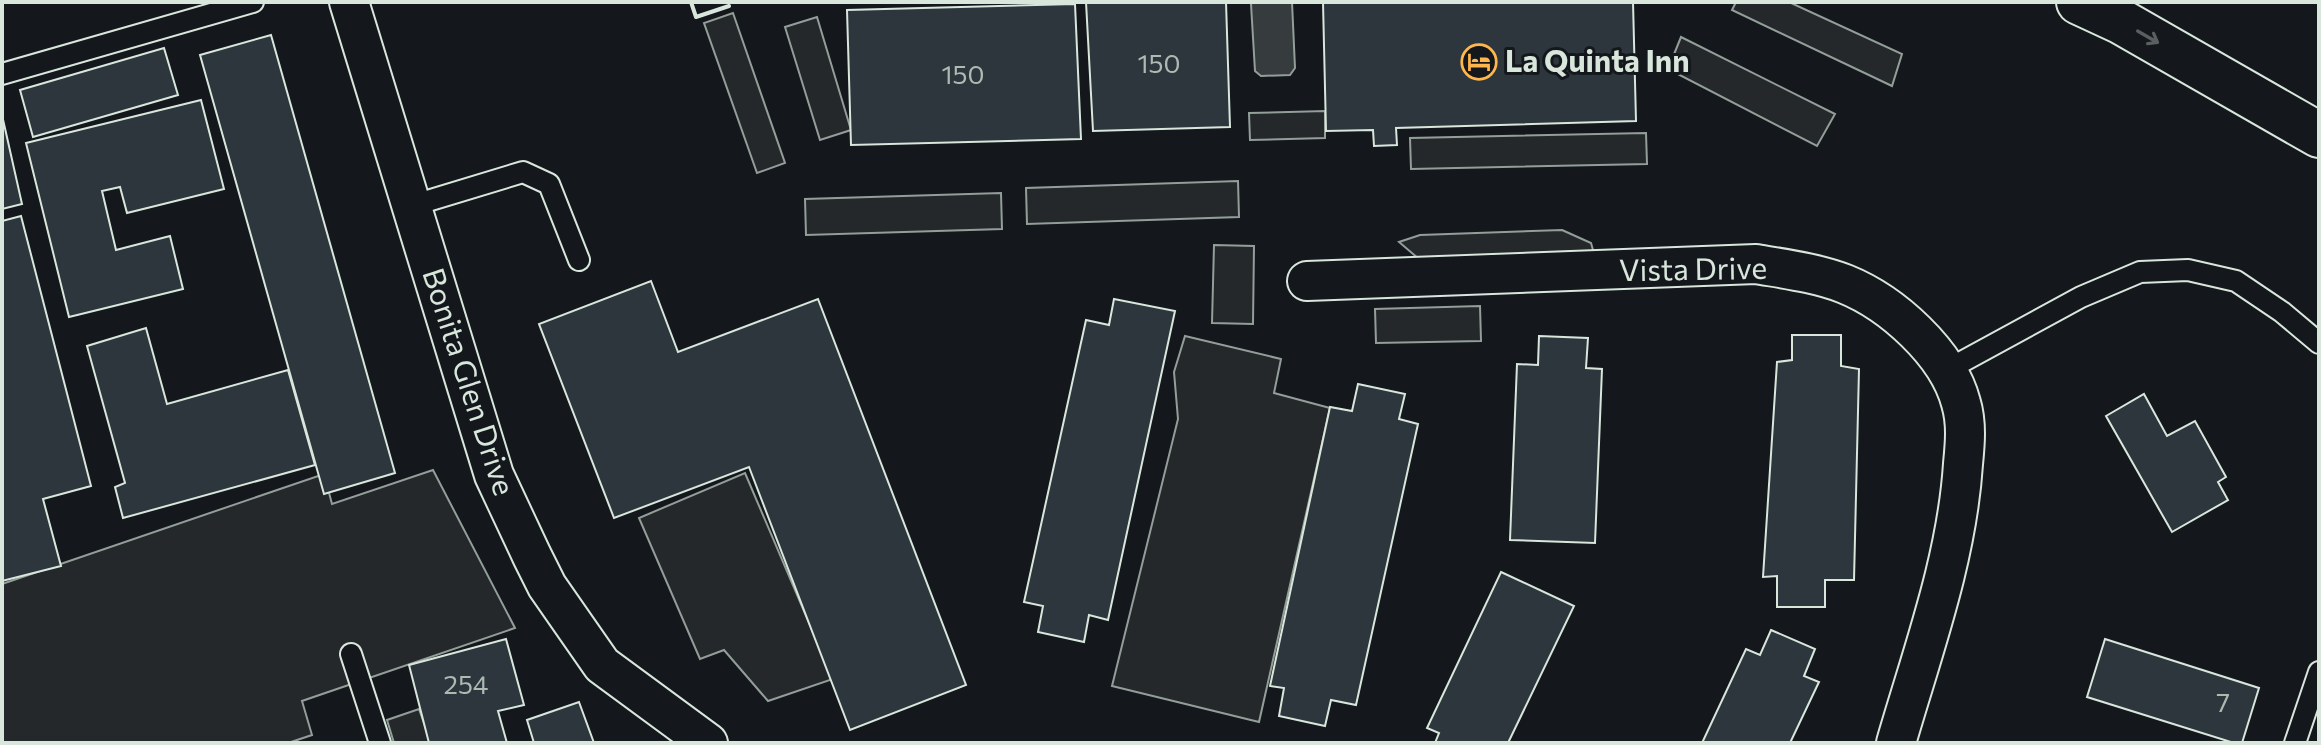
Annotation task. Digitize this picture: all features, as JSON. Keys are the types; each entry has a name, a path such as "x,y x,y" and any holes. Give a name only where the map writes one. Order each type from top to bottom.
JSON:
{"highway":[{"path":"2079,2 2120,21 2319,135"}],"street":[{"name":"Bonita Glen Drive","path":"349,2 494,475 547,586 602,665 708,743"},
{"name":"Vista Drive","path":"1307,281 1756,264 1803,272 1845,284 1884,304 1914,331 1947,370 1961,403 1965,432 1959,508 1937,601 1896,743"}],"lane":[{"path":"2,74 253,2"},
{"path":"411,206 523,172 549,184 579,260"},
{"path":"1947,370 2081,297 2140,272 2188,270 2236,281 2282,312 2319,343"},
{"path":"351,654 380,743"},
{"path":"2295,743 2319,672"}],"shaded area":[{"path":"1292,2 1295,68 1290,75 1261,76 1255,71 1251,4"},
{"path":"1736,2 1789,2 1902,54 1892,86 1732,10"},
{"path":"733,13 785,163 757,173 704,23"},
{"path":"817,17 851,130 820,140 785,27"},
{"path":"1681,37 1835,114 1817,146 1668,69"},
{"path":"1325,111 1325,138 1250,140 1249,113"},
{"path":"1646,133 1647,164 1411,169 1410,138"},
{"path":"1238,181 1239,217 1027,224 1026,188"},
{"path":"1001,193 1002,229 806,235 805,199"},
{"path":"1562,230 1591,243 1595,257 1426,265 1399,242 1420,235"},
{"path":"1214,245 1254,246 1253,324 1212,323"},
{"path":"1480,306 1481,341 1376,343 1375,309"},
{"path":"1185,336 1281,359 1274,393 1330,408 1259,722 1112,686 1178,419 1174,372"},
{"path":"433,470 515,628 302,701 312,735 288,743 2,743 2,584 324,474 332,504"},
{"path":"745,473 833,679 768,701 724,650 700,659 639,518"},
{"path":"419,709 431,743 394,743 387,720"}],"building":[{"path":"1086,2 1226,2 1230,127 1093,131"},
{"name":"La Quinta Inn","path":"1323,2 1633,2 1636,121 1396,128 1397,145 1374,146 1373,130 1326,131"},
{"path":"1075,4 1081,139 851,145 847,10"},
{"path":"271,35 395,473 324,494 200,55"},
{"path":"164,48 178,95 33,137 20,90"},
{"path":"201,100 224,189 127,213 120,187 102,191 116,250 170,236 183,289 69,317 26,143"},
{"path":"2,115 22,204 2,209"},
{"path":"21,216 91,486 43,499 61,566 2,581 2,221"},
{"path":"651,281 678,352 818,299 966,685 850,730 749,467 614,518 539,324"},
{"path":"1114,299 1175,311 1108,620 1089,615 1084,642 1038,632 1043,606 1024,602 1086,320 1109,325"},
{"path":"146,328 167,404 288,370 315,465 123,518 115,487 125,483 87,346"},
{"path":"1792,335 1841,335 1841,366 1859,369 1854,580 1825,580 1825,607 1777,607 1777,576 1763,577 1777,362 1792,360"},
{"path":"1539,336 1588,338 1586,368 1602,369 1595,543 1510,540 1517,364 1538,365"},
{"path":"1358,384 1405,394 1399,419 1418,424 1356,705 1331,700 1325,726 1279,716 1284,688 1270,686 1330,407 1352,411"},
{"path":"2144,394 2167,436 2195,421 2226,477 2218,482 2228,500 2172,532 2106,416"},
{"path":"1501,572 1574,606 1508,743 1435,743 1439,733 1427,728"},
{"path":"1771,630 1815,649 1804,676 1819,682 1790,743 1702,743 1746,649 1760,655"},
{"path":"506,639 524,705 498,711 507,743 429,743 409,665"},
{"path":"2105,639 2259,688 2242,743 2087,697"},
{"path":"579,702 594,743 534,743 527,720"}],"wall":[{"path":"691,2 696,17 729,6"}],"place":[{"name":"La Quinta Inn","path":"1479,62"}]}
